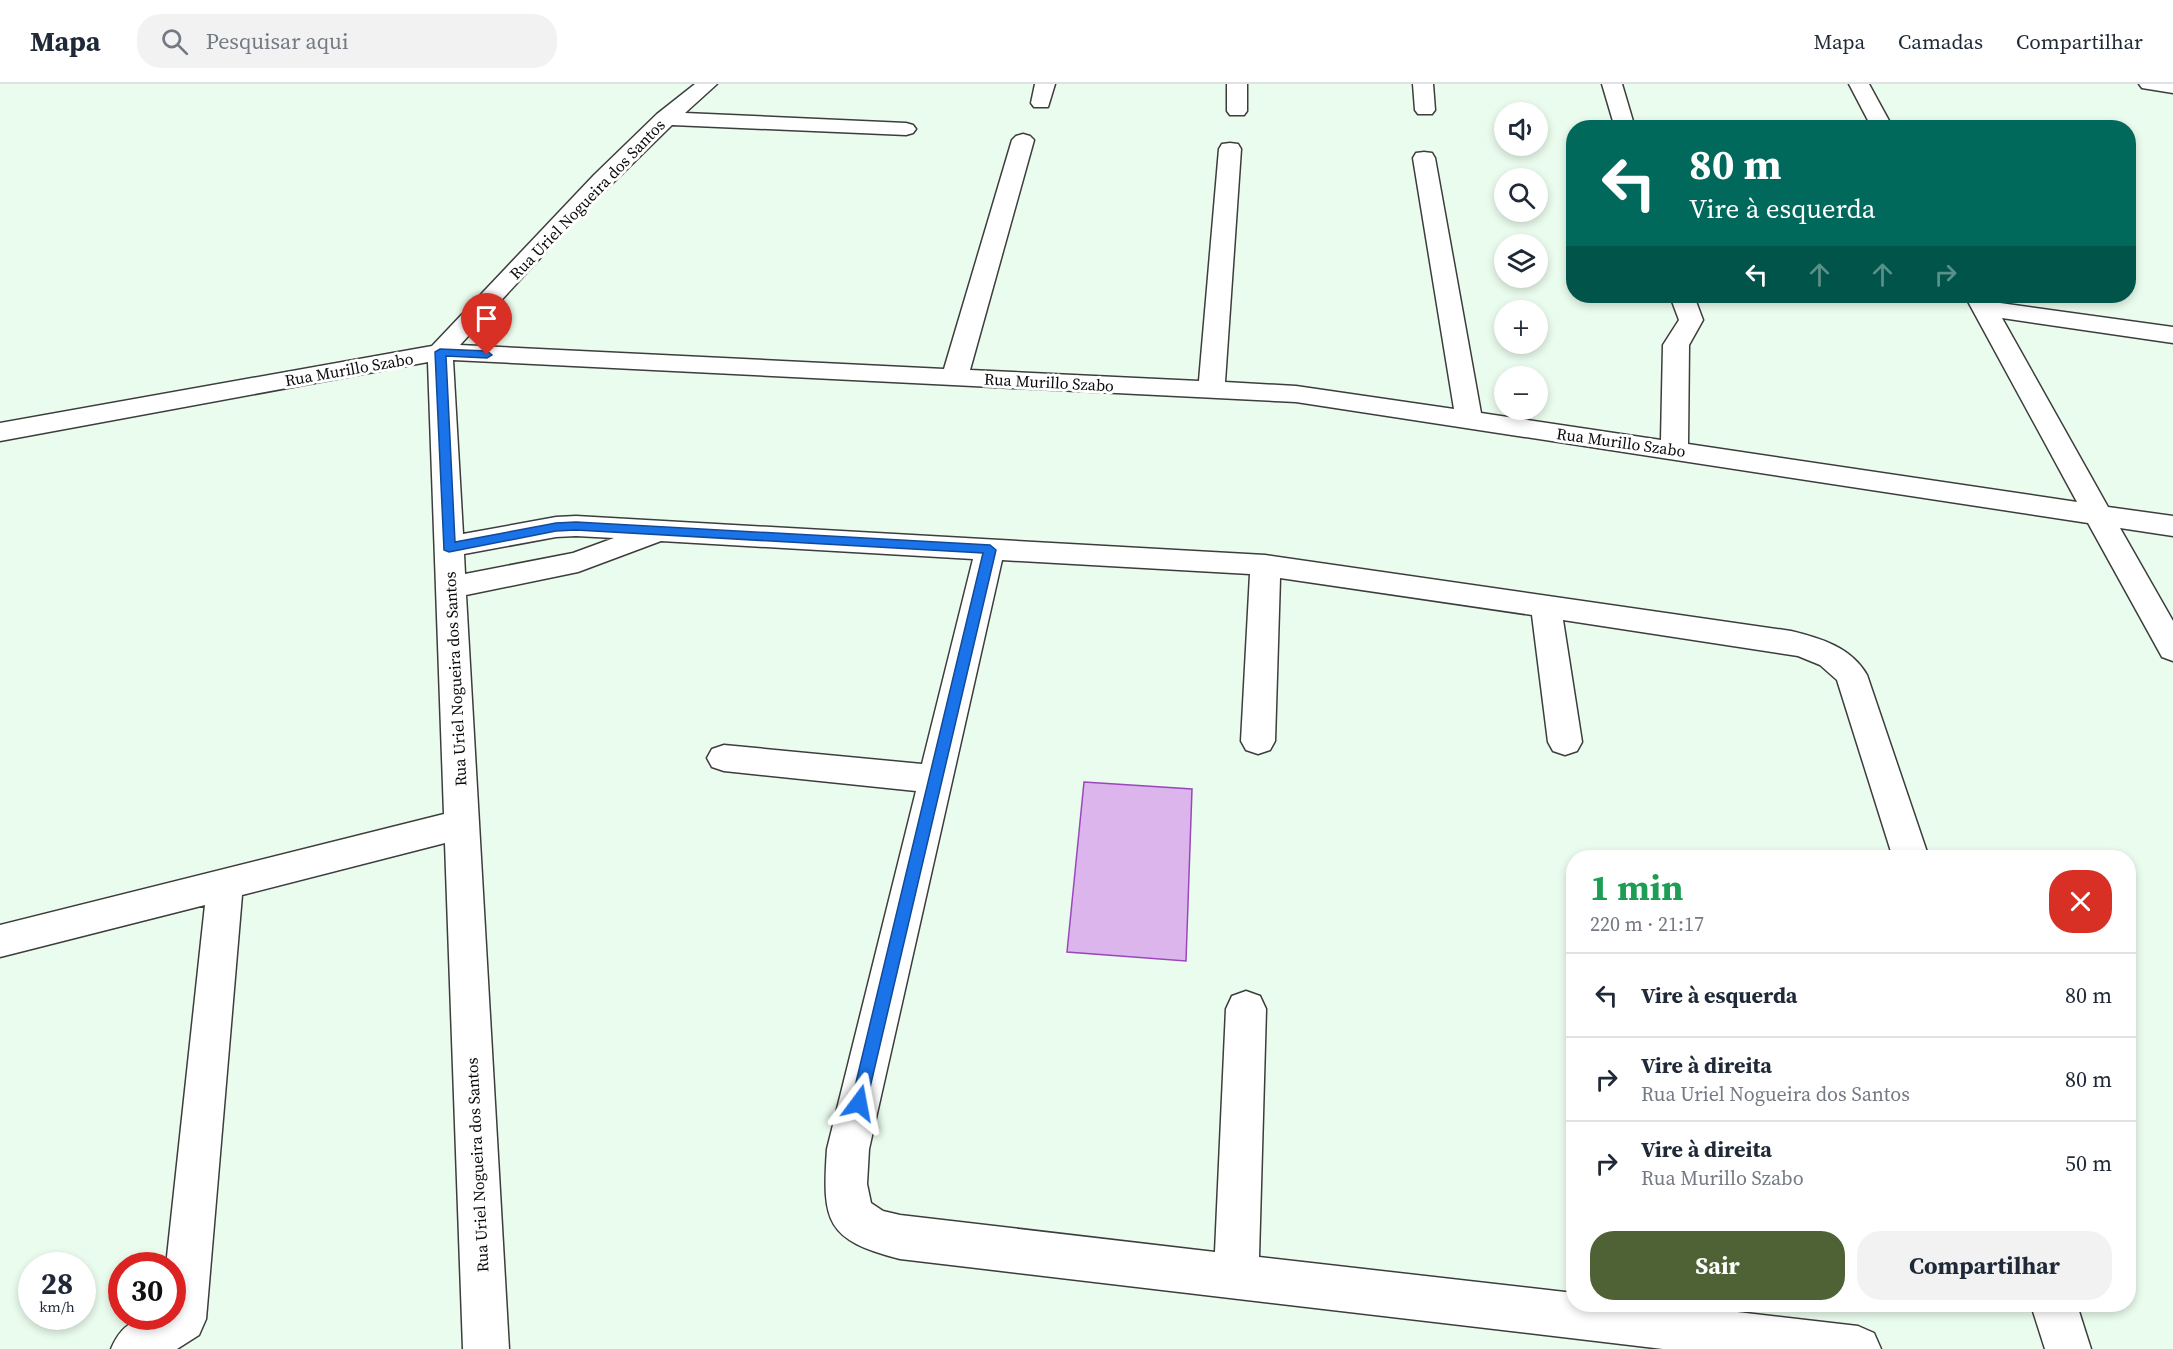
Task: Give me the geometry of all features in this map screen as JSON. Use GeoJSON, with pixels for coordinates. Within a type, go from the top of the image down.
{"type":"FeatureCollection","features":[{"type":"Feature","properties":{"kind":"street","name":"Rua Uriel Nogueira dos Santos"},"geometry":{"type":"LineString","coordinates":[[486,1349],[440,352],[622,158],[664,118],[707,84]]}},
{"type":"Feature","properties":{"kind":"street"},"geometry":{"type":"LineString","coordinates":[[1237,84],[1237,111]]}},
{"type":"Feature","properties":{"kind":"street"},"geometry":{"type":"LineString","coordinates":[[1423,84],[1425,110]]}},
{"type":"Feature","properties":{"kind":"street"},"geometry":{"type":"LineString","coordinates":[[1612,84],[1623,120]]}},
{"type":"Feature","properties":{"kind":"street"},"geometry":{"type":"LineString","coordinates":[[1859,84],[1879,120]]}},
{"type":"Feature","properties":{"kind":"street"},"geometry":{"type":"LineString","coordinates":[[2149,84],[2173,87]]}},
{"type":"Feature","properties":{"kind":"street"},"geometry":{"type":"LineString","coordinates":[[664,118],[906,129]]}},
{"type":"Feature","properties":{"kind":"street"},"geometry":{"type":"LineString","coordinates":[[955,377],[1023,140]]}},
{"type":"Feature","properties":{"kind":"street"},"geometry":{"type":"LineString","coordinates":[[1211,390],[1230,149]]}},
{"type":"Feature","properties":{"kind":"street"},"geometry":{"type":"LineString","coordinates":[[1424,158],[1469,420]]}},
{"type":"Feature","properties":{"kind":"street"},"geometry":{"type":"LineString","coordinates":[[1674,450],[1676,345],[1691,320],[1685,303]]}},
{"type":"Feature","properties":{"kind":"street"},"geometry":{"type":"LineString","coordinates":[[1981,303],[2173,650]]}},
{"type":"Feature","properties":{"kind":"street"},"geometry":{"type":"LineString","coordinates":[[1986,303],[2173,335]]}},
{"type":"Feature","properties":{"kind":"street","name":"Rua Murillo Szabo"},"geometry":{"type":"LineString","coordinates":[[0,432],[440,352],[1296,394],[2173,526]]}},
{"type":"Feature","properties":{"kind":"street"},"geometry":{"type":"LineString","coordinates":[[449,547],[556,527],[662,531],[1265,566],[1791,642],[1814,648],[1837,659],[1851,675],[1908,850]]}},
{"type":"Feature","properties":{"kind":"street"},"geometry":{"type":"LineString","coordinates":[[451,588],[578,562],[662,531]]}},
{"type":"Feature","properties":{"kind":"street"},"geometry":{"type":"LineString","coordinates":[[990,550],[848,1149],[846,1184],[851,1215],[873,1230],[900,1237],[1236,1276],[1566,1307]]}},
{"type":"Feature","properties":{"kind":"street"},"geometry":{"type":"LineString","coordinates":[[1258,741],[1265,566]]}},
{"type":"Feature","properties":{"kind":"street"},"geometry":{"type":"LineString","coordinates":[[1546,607],[1565,742]]}},
{"type":"Feature","properties":{"kind":"street"},"geometry":{"type":"LineString","coordinates":[[724,758],[936,779]]}},
{"type":"Feature","properties":{"kind":"street"},"geometry":{"type":"LineString","coordinates":[[0,940],[462,824]]}},
{"type":"Feature","properties":{"kind":"street"},"geometry":{"type":"LineString","coordinates":[[134,1349],[183,1319],[225,884]]}},
{"type":"Feature","properties":{"kind":"street"},"geometry":{"type":"LineString","coordinates":[[1236,1276],[1246,1009]]}},
{"type":"Feature","properties":{"kind":"street"},"geometry":{"type":"LineString","coordinates":[[1623,1312],[1858,1349]]}},
{"type":"Feature","properties":{"kind":"street"},"geometry":{"type":"LineString","coordinates":[[2056,1312],[2068,1349]]}},
{"type":"Feature","properties":{"kind":"shaded area"},"geometry":{"type":"Polygon","coordinates":[[[1084,782],[1192,789],[1186,961],[1067,952],[1084,782]]]}},
{"type":"Feature","properties":{"kind":"route"},"geometry":{"type":"LineString","coordinates":[[487,355],[440,352],[449,547],[556,527],[576,526],[990,550],[859,1103]]}}]}
